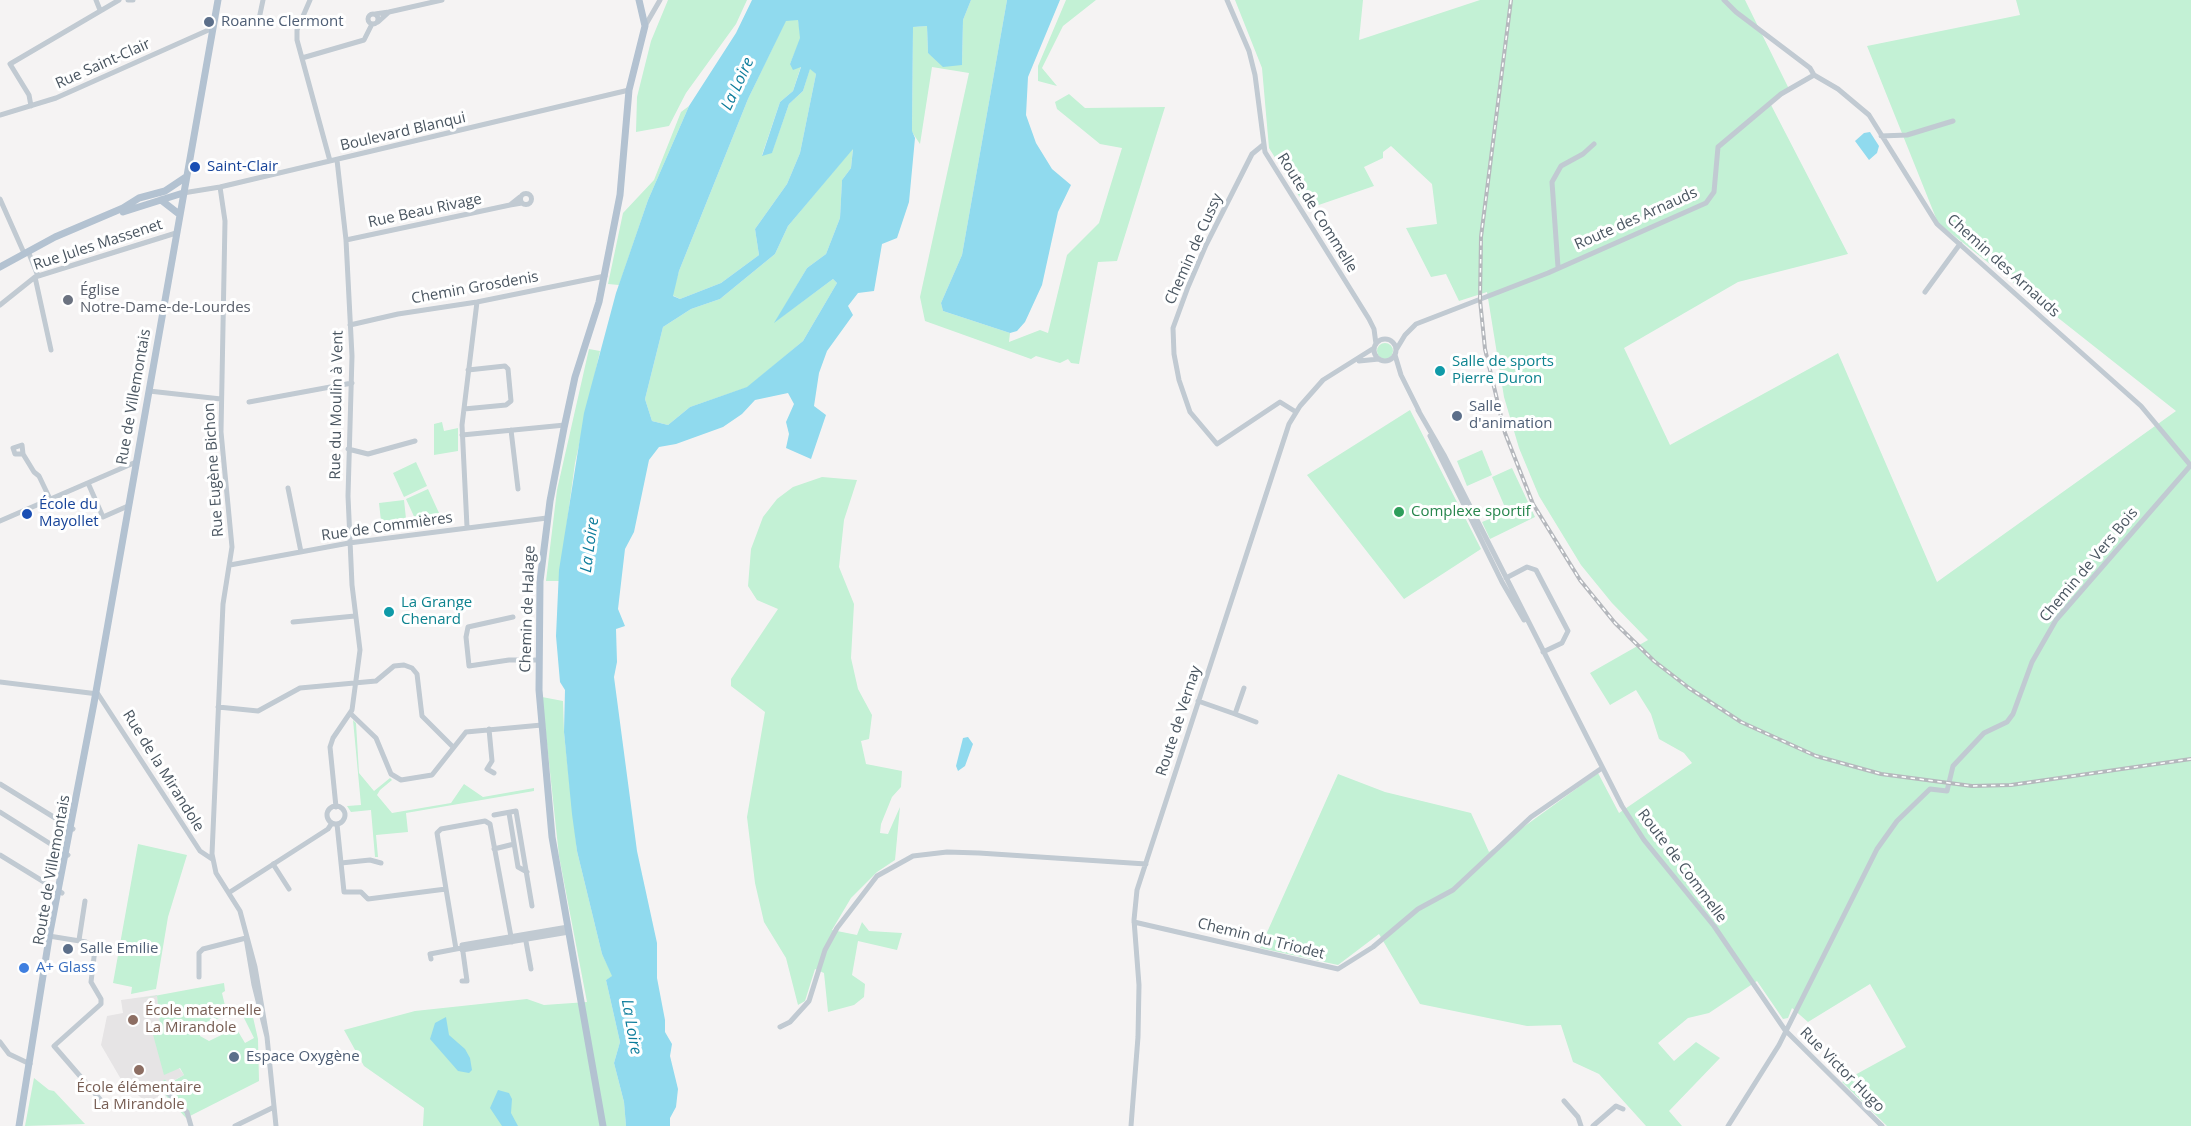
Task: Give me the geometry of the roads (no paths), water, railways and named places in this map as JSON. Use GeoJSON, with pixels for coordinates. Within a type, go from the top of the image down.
{"type":"FeatureCollection","features":[{"type":"Feature","properties":{"kind":"main road","name":"Rue de Villemontais"},"geometry":{"type":"LineString","coordinates":[[95,692],[218,0]]}},
{"type":"Feature","properties":{"kind":"main road"},"geometry":{"type":"LineString","coordinates":[[639,0],[645,27]]}},
{"type":"Feature","properties":{"kind":"main road","name":"Chemin de Halage"},"geometry":{"type":"LineString","coordinates":[[603,1126],[552,837],[539,660],[541,569],[547,518],[575,377],[605,276],[624,173],[629,90],[645,27]]}},
{"type":"Feature","properties":{"kind":"main road"},"geometry":{"type":"LineString","coordinates":[[0,267],[26,252],[109,215],[139,198],[165,191],[186,177]]}},
{"type":"Feature","properties":{"kind":"main road"},"geometry":{"type":"LineString","coordinates":[[165,191],[183,193]]}},
{"type":"Feature","properties":{"kind":"main road"},"geometry":{"type":"LineString","coordinates":[[109,215],[183,193]]}},
{"type":"Feature","properties":{"kind":"main road"},"geometry":{"type":"LineString","coordinates":[[161,200],[179,214]]}},
{"type":"Feature","properties":{"kind":"main road","name":"Route de Villemontais"},"geometry":{"type":"LineString","coordinates":[[19,1126],[95,692]]}},
{"type":"Feature","properties":{"kind":"street"},"geometry":{"type":"LineString","coordinates":[[96,0],[100,10]]}},
{"type":"Feature","properties":{"kind":"street"},"geometry":{"type":"LineString","coordinates":[[31,106],[28,95],[10,64],[119,0]]}},
{"type":"Feature","properties":{"kind":"street"},"geometry":{"type":"LineString","coordinates":[[128,0],[134,0]]}},
{"type":"Feature","properties":{"kind":"street"},"geometry":{"type":"LineString","coordinates":[[259,19],[263,0]]}},
{"type":"Feature","properties":{"kind":"street","name":"Rue du Moulin à Vent"},"geometry":{"type":"LineString","coordinates":[[310,0],[297,30],[297,40],[334,160],[346,240],[352,383],[348,449],[350,543],[359,644],[351,714]]}},
{"type":"Feature","properties":{"kind":"street"},"geometry":{"type":"LineString","coordinates":[[302,58],[364,40],[378,17],[375,14],[442,0]]}},
{"type":"Feature","properties":{"kind":"street"},"geometry":{"type":"LineString","coordinates":[[645,27],[660,0]]}},
{"type":"Feature","properties":{"kind":"street","name":"Route de Commelle"},"geometry":{"type":"LineString","coordinates":[[1227,0],[1249,51],[1256,75],[1263,145],[1276,173],[1335,262],[1374,329],[1389,340],[1396,352],[1401,375],[1502,582],[1543,652],[1602,768],[1644,840],[1714,926],[1785,1030]]}},
{"type":"Feature","properties":{"kind":"street"},"geometry":{"type":"LineString","coordinates":[[1724,0],[1736,12],[1810,68],[1814,75]]}},
{"type":"Feature","properties":{"kind":"street"},"geometry":{"type":"LineString","coordinates":[[374,23],[389,12]]}},
{"type":"Feature","properties":{"kind":"street","name":"Rue Saint-Clair"},"geometry":{"type":"LineString","coordinates":[[0,115],[31,106],[105,77],[213,28]]}},
{"type":"Feature","properties":{"kind":"street","name":"Chemin des Arnauds"},"geometry":{"type":"LineString","coordinates":[[1814,75],[1855,101],[1869,115],[1930,216],[2141,406],[2191,465]]}},
{"type":"Feature","properties":{"kind":"street","name":"Route des Arnauds"},"geometry":{"type":"LineString","coordinates":[[1396,352],[1405,335],[1416,324],[1558,267],[1706,202],[1714,192],[1718,147],[1780,94],[1814,75]]}},
{"type":"Feature","properties":{"kind":"street","name":"Boulevard Blanqui"},"geometry":{"type":"LineString","coordinates":[[183,193],[220,187],[629,90]]}},
{"type":"Feature","properties":{"kind":"street"},"geometry":{"type":"LineString","coordinates":[[1881,136],[1907,135],[1953,122]]}},
{"type":"Feature","properties":{"kind":"street"},"geometry":{"type":"LineString","coordinates":[[1558,267],[1552,182],[1562,165],[1583,154],[1594,144]]}},
{"type":"Feature","properties":{"kind":"street","name":"Chemin de Cussy"},"geometry":{"type":"LineString","coordinates":[[1263,145],[1252,154],[1206,244],[1173,328],[1174,354],[1179,380],[1190,412],[1217,444],[1280,402],[1296,412]]}},
{"type":"Feature","properties":{"kind":"street","name":"Rue Eugène Bichon"},"geometry":{"type":"LineString","coordinates":[[212,859],[212,802],[223,604],[230,564],[232,526],[221,432],[225,221],[220,187]]}},
{"type":"Feature","properties":{"kind":"street"},"geometry":{"type":"LineString","coordinates":[[0,199],[36,276],[51,350]]}},
{"type":"Feature","properties":{"kind":"street","name":"Rue Beau Rivage"},"geometry":{"type":"LineString","coordinates":[[346,240],[510,205],[521,200]]}},
{"type":"Feature","properties":{"kind":"street","name":"Rue Jules Massenet"},"geometry":{"type":"LineString","coordinates":[[0,305],[36,276],[176,233]]}},
{"type":"Feature","properties":{"kind":"street"},"geometry":{"type":"LineString","coordinates":[[1924,292],[1960,244]]}},
{"type":"Feature","properties":{"kind":"street","name":"Chemin Grosdenis"},"geometry":{"type":"LineString","coordinates":[[350,325],[605,276]]}},
{"type":"Feature","properties":{"kind":"street"},"geometry":{"type":"LineString","coordinates":[[467,527],[462,435],[477,302]]}},
{"type":"Feature","properties":{"kind":"street","name":"Route de Commelle"},"geometry":{"type":"LineString","coordinates":[[1374,329],[1375,346],[1379,359]]}},
{"type":"Feature","properties":{"kind":"street","name":"Route des Arnauds"},"geometry":{"type":"LineString","coordinates":[[1375,346],[1405,335]]}},
{"type":"Feature","properties":{"kind":"street","name":"Route de Vernay"},"geometry":{"type":"LineString","coordinates":[[1131,1126],[1139,985],[1134,922],[1137,890],[1283,441],[1296,412],[1323,380],[1357,361],[1375,346]]}},
{"type":"Feature","properties":{"kind":"street"},"geometry":{"type":"LineString","coordinates":[[1379,359],[1386,361],[1396,352]]}},
{"type":"Feature","properties":{"kind":"street","name":"Route de Vernay"},"geometry":{"type":"LineString","coordinates":[[1357,361],[1379,359]]}},
{"type":"Feature","properties":{"kind":"street","name":"Route de Commelle"},"geometry":{"type":"LineString","coordinates":[[1386,361],[1401,375]]}},
{"type":"Feature","properties":{"kind":"street"},"geometry":{"type":"LineString","coordinates":[[464,409],[506,405],[511,401],[508,369],[505,366],[468,370]]}},
{"type":"Feature","properties":{"kind":"street"},"geometry":{"type":"LineString","coordinates":[[249,402],[352,383]]}},
{"type":"Feature","properties":{"kind":"street"},"geometry":{"type":"LineString","coordinates":[[149,391],[221,399]]}},
{"type":"Feature","properties":{"kind":"street","name":"Route de Commelle"},"geometry":{"type":"LineString","coordinates":[[1418,410],[1539,645]]}},
{"type":"Feature","properties":{"kind":"street"},"geometry":{"type":"LineString","coordinates":[[462,435],[565,424]]}},
{"type":"Feature","properties":{"kind":"street"},"geometry":{"type":"LineString","coordinates":[[511,430],[518,489]]}},
{"type":"Feature","properties":{"kind":"street"},"geometry":{"type":"LineString","coordinates":[[348,449],[369,453],[415,441]]}},
{"type":"Feature","properties":{"kind":"street"},"geometry":{"type":"LineString","coordinates":[[23,454],[33,472],[39,476],[50,499]]}},
{"type":"Feature","properties":{"kind":"street"},"geometry":{"type":"LineString","coordinates":[[0,521],[136,462]]}},
{"type":"Feature","properties":{"kind":"street","name":"Chemin de Vers Bois"},"geometry":{"type":"LineString","coordinates":[[1785,1030],[1876,849],[1898,821],[1930,789],[1947,790],[1953,766],[1984,733],[2007,722],[2013,714],[2032,662],[2056,620],[2191,465]]}},
{"type":"Feature","properties":{"kind":"street"},"geometry":{"type":"LineString","coordinates":[[88,483],[103,517],[128,506]]}},
{"type":"Feature","properties":{"kind":"street"},"geometry":{"type":"LineString","coordinates":[[288,488],[301,552]]}},
{"type":"Feature","properties":{"kind":"street","name":"Rue de Commières"},"geometry":{"type":"LineString","coordinates":[[230,564],[350,543],[547,518]]}},
{"type":"Feature","properties":{"kind":"street"},"geometry":{"type":"LineString","coordinates":[[1506,578],[1527,567],[1536,570],[1568,631],[1562,643],[1543,652]]}},
{"type":"Feature","properties":{"kind":"street"},"geometry":{"type":"LineString","coordinates":[[293,622],[356,616]]}},
{"type":"Feature","properties":{"kind":"street"},"geometry":{"type":"LineString","coordinates":[[513,617],[468,627],[469,666],[509,660],[539,660]]}},
{"type":"Feature","properties":{"kind":"street"},"geometry":{"type":"LineString","coordinates":[[218,707],[258,711],[300,688],[382,679],[394,666],[412,668],[417,677],[422,716],[453,747]]}},
{"type":"Feature","properties":{"kind":"street"},"geometry":{"type":"LineString","coordinates":[[0,682],[95,692]]}},
{"type":"Feature","properties":{"kind":"street"},"geometry":{"type":"LineString","coordinates":[[1234,714],[1244,688]]}},
{"type":"Feature","properties":{"kind":"street","name":"Rue de la Mirandole"},"geometry":{"type":"LineString","coordinates":[[95,692],[106,704],[200,851],[212,859]]}},
{"type":"Feature","properties":{"kind":"street"},"geometry":{"type":"LineString","coordinates":[[1198,701],[1256,722]]}},
{"type":"Feature","properties":{"kind":"street"},"geometry":{"type":"LineString","coordinates":[[336,807],[330,747],[333,738],[351,714],[376,738],[389,770],[398,780],[432,776],[466,732],[542,725]]}},
{"type":"Feature","properties":{"kind":"street"},"geometry":{"type":"LineString","coordinates":[[489,729],[492,761],[487,769],[494,773]]}},
{"type":"Feature","properties":{"kind":"street","name":"Chemin du Triodet"},"geometry":{"type":"LineString","coordinates":[[1134,922],[1338,969],[1373,947],[1418,909],[1453,891],[1531,817],[1602,768]]}},
{"type":"Feature","properties":{"kind":"street"},"geometry":{"type":"LineString","coordinates":[[0,793],[2,785],[71,828]]}},
{"type":"Feature","properties":{"kind":"street"},"geometry":{"type":"LineString","coordinates":[[230,892],[345,817],[342,809],[336,807]]}},
{"type":"Feature","properties":{"kind":"street"},"geometry":{"type":"LineString","coordinates":[[336,807],[328,813],[334,824],[344,892],[361,892],[369,899],[446,889]]}},
{"type":"Feature","properties":{"kind":"street"},"geometry":{"type":"LineString","coordinates":[[494,815],[516,811],[532,906]]}},
{"type":"Feature","properties":{"kind":"street"},"geometry":{"type":"LineString","coordinates":[[0,812],[66,854]]}},
{"type":"Feature","properties":{"kind":"street"},"geometry":{"type":"LineString","coordinates":[[509,813],[518,867],[527,872]]}},
{"type":"Feature","properties":{"kind":"street"},"geometry":{"type":"LineString","coordinates":[[462,981],[467,981],[446,889],[437,833],[441,829],[485,821],[490,825],[511,939]]}},
{"type":"Feature","properties":{"kind":"street"},"geometry":{"type":"LineString","coordinates":[[494,849],[514,844]]}},
{"type":"Feature","properties":{"kind":"street"},"geometry":{"type":"LineString","coordinates":[[780,1027],[790,1022],[809,1001],[825,950],[837,928],[877,876],[913,856],[958,852],[1146,864]]}},
{"type":"Feature","properties":{"kind":"street"},"geometry":{"type":"LineString","coordinates":[[0,855],[59,892]]}},
{"type":"Feature","properties":{"kind":"street"},"geometry":{"type":"LineString","coordinates":[[212,859],[216,873],[240,910],[267,1037],[276,1126]]}},
{"type":"Feature","properties":{"kind":"street"},"geometry":{"type":"LineString","coordinates":[[341,863],[370,860],[381,863]]}},
{"type":"Feature","properties":{"kind":"street"},"geometry":{"type":"LineString","coordinates":[[273,864],[290,889]]}},
{"type":"Feature","properties":{"kind":"street"},"geometry":{"type":"LineString","coordinates":[[79,940],[85,901]]}},
{"type":"Feature","properties":{"kind":"street"},"geometry":{"type":"LineString","coordinates":[[431,959],[430,954],[569,929]]}},
{"type":"Feature","properties":{"kind":"street"},"geometry":{"type":"LineString","coordinates":[[51,936],[79,940],[90,944],[95,950],[91,982],[102,1002],[54,1046],[105,1105]]}},
{"type":"Feature","properties":{"kind":"street"},"geometry":{"type":"LineString","coordinates":[[525,937],[531,969]]}},
{"type":"Feature","properties":{"kind":"street"},"geometry":{"type":"LineString","coordinates":[[198,977],[199,953],[203,949],[246,938]]}},
{"type":"Feature","properties":{"kind":"street"},"geometry":{"type":"LineString","coordinates":[[1728,1126],[1785,1030]]}},
{"type":"Feature","properties":{"kind":"street","name":"Rue Victor Hugo"},"geometry":{"type":"LineString","coordinates":[[1785,1030],[1882,1126]]}},
{"type":"Feature","properties":{"kind":"street"},"geometry":{"type":"LineString","coordinates":[[0,1042],[2,1050],[30,1064]]}},
{"type":"Feature","properties":{"kind":"street"},"geometry":{"type":"LineString","coordinates":[[163,1088],[187,1113],[191,1126]]}},
{"type":"Feature","properties":{"kind":"street"},"geometry":{"type":"LineString","coordinates":[[1564,1101],[1578,1117],[1581,1126]]}},
{"type":"Feature","properties":{"kind":"street"},"geometry":{"type":"LineString","coordinates":[[1593,1126],[1616,1106],[1623,1109]]}},
{"type":"Feature","properties":{"kind":"street"},"geometry":{"type":"LineString","coordinates":[[234,1126],[259,1112],[274,1107]]}},
{"type":"Feature","properties":{"kind":"water","name":"La Loire"},"geometry":{"type":"Polygon","coordinates":[[[752,0],[971,0],[963,20],[962,65],[943,67],[928,53],[927,26],[913,27],[912,131],[915,138],[909,202],[897,238],[882,244],[874,291],[858,293],[848,306],[853,315],[827,351],[819,373],[814,406],[826,415],[811,459],[786,448],[789,434],[786,422],[794,404],[788,393],[755,400],[742,414],[723,427],[676,444],[659,447],[649,460],[634,532],[625,549],[618,609],[625,626],[616,629],[617,662],[614,677],[637,851],[657,943],[657,978],[665,1032],[672,1044],[670,1056],[678,1089],[676,1107],[670,1118],[670,1126],[626,1126],[624,1102],[614,1063],[620,1042],[606,980],[612,976],[602,954],[577,851],[572,814],[564,732],[565,690],[560,682],[556,636],[559,570],[584,413],[616,293],[648,200],[689,106],[736,33],[752,0]],[[798,20],[786,21],[748,99],[679,271],[673,296],[680,299],[721,283],[759,255],[755,229],[787,184],[800,153],[816,74],[810,69],[803,91],[789,104],[772,153],[762,156],[780,102],[793,91],[801,67],[793,70],[790,64],[800,38],[798,20]],[[853,149],[788,226],[775,254],[720,299],[691,309],[663,327],[645,399],[652,421],[668,425],[690,407],[747,387],[803,341],[837,283],[833,279],[774,323],[807,268],[826,254],[840,218],[842,180],[851,168],[853,149]]]}},
{"type":"Feature","properties":{"kind":"water"},"geometry":{"type":"Polygon","coordinates":[[[1007,0],[1060,0],[1028,77],[1026,115],[1036,143],[1052,169],[1071,185],[1058,212],[1042,285],[1025,322],[1017,331],[1010,333],[943,311],[941,303],[962,255],[1007,0]]]}},
{"type":"Feature","properties":{"kind":"water"},"geometry":{"type":"Polygon","coordinates":[[[1870,132],[1879,146],[1877,153],[1869,160],[1855,141],[1864,133],[1870,132]]]}},
{"type":"Feature","properties":{"kind":"water"},"geometry":{"type":"Polygon","coordinates":[[[968,737],[973,744],[965,766],[958,771],[956,766],[963,738],[968,737]]]}},
{"type":"Feature","properties":{"kind":"water"},"geometry":{"type":"Polygon","coordinates":[[[446,1017],[449,1035],[465,1049],[470,1058],[472,1070],[469,1073],[458,1071],[430,1039],[435,1023],[446,1017]]]}},
{"type":"Feature","properties":{"kind":"water"},"geometry":{"type":"Polygon","coordinates":[[[498,1090],[509,1093],[512,1099],[511,1113],[518,1126],[502,1126],[490,1108],[498,1090]]]}},
{"type":"Feature","properties":{"kind":"railway"},"geometry":{"type":"LineString","coordinates":[[1511,0],[1481,237],[1480,300],[1485,349],[1505,433],[1533,504],[1580,580],[1615,623],[1654,661],[1689,688],[1741,722],[1816,756],[1881,774],[1972,786],[2011,785],[2191,759]]}},
{"type":"Feature","properties":{"kind":"place","name":"Roanne Clermont"},"geometry":{"type":"Point","coordinates":[209,22]}},
{"type":"Feature","properties":{"kind":"place","name":"Saint-Clair"},"geometry":{"type":"Point","coordinates":[195,167]}},
{"type":"Feature","properties":{"kind":"place","name":"Église Notre-Dame-de-Lourdes"},"geometry":{"type":"Point","coordinates":[68,300]}},
{"type":"Feature","properties":{"kind":"place","name":"Salle de sports Pierre Duron"},"geometry":{"type":"Point","coordinates":[1440,371]}},
{"type":"Feature","properties":{"kind":"place","name":"Salle d'animation"},"geometry":{"type":"Point","coordinates":[1457,416]}},
{"type":"Feature","properties":{"kind":"place","name":"Complexe sportif"},"geometry":{"type":"Point","coordinates":[1399,512]}},
{"type":"Feature","properties":{"kind":"place","name":"École du Mayollet"},"geometry":{"type":"Point","coordinates":[27,514]}},
{"type":"Feature","properties":{"kind":"place","name":"La Grange Chenard"},"geometry":{"type":"Point","coordinates":[389,612]}},
{"type":"Feature","properties":{"kind":"place","name":"Salle Emilie"},"geometry":{"type":"Point","coordinates":[68,949]}},
{"type":"Feature","properties":{"kind":"place","name":"A+ Glass"},"geometry":{"type":"Point","coordinates":[24,968]}},
{"type":"Feature","properties":{"kind":"place","name":"École maternelle La Mirandole"},"geometry":{"type":"Point","coordinates":[133,1020]}},
{"type":"Feature","properties":{"kind":"place","name":"Espace Oxygène"},"geometry":{"type":"Point","coordinates":[234,1057]}},
{"type":"Feature","properties":{"kind":"place","name":"École élémentaire La Mirandole"},"geometry":{"type":"Point","coordinates":[139,1070]}}]}
